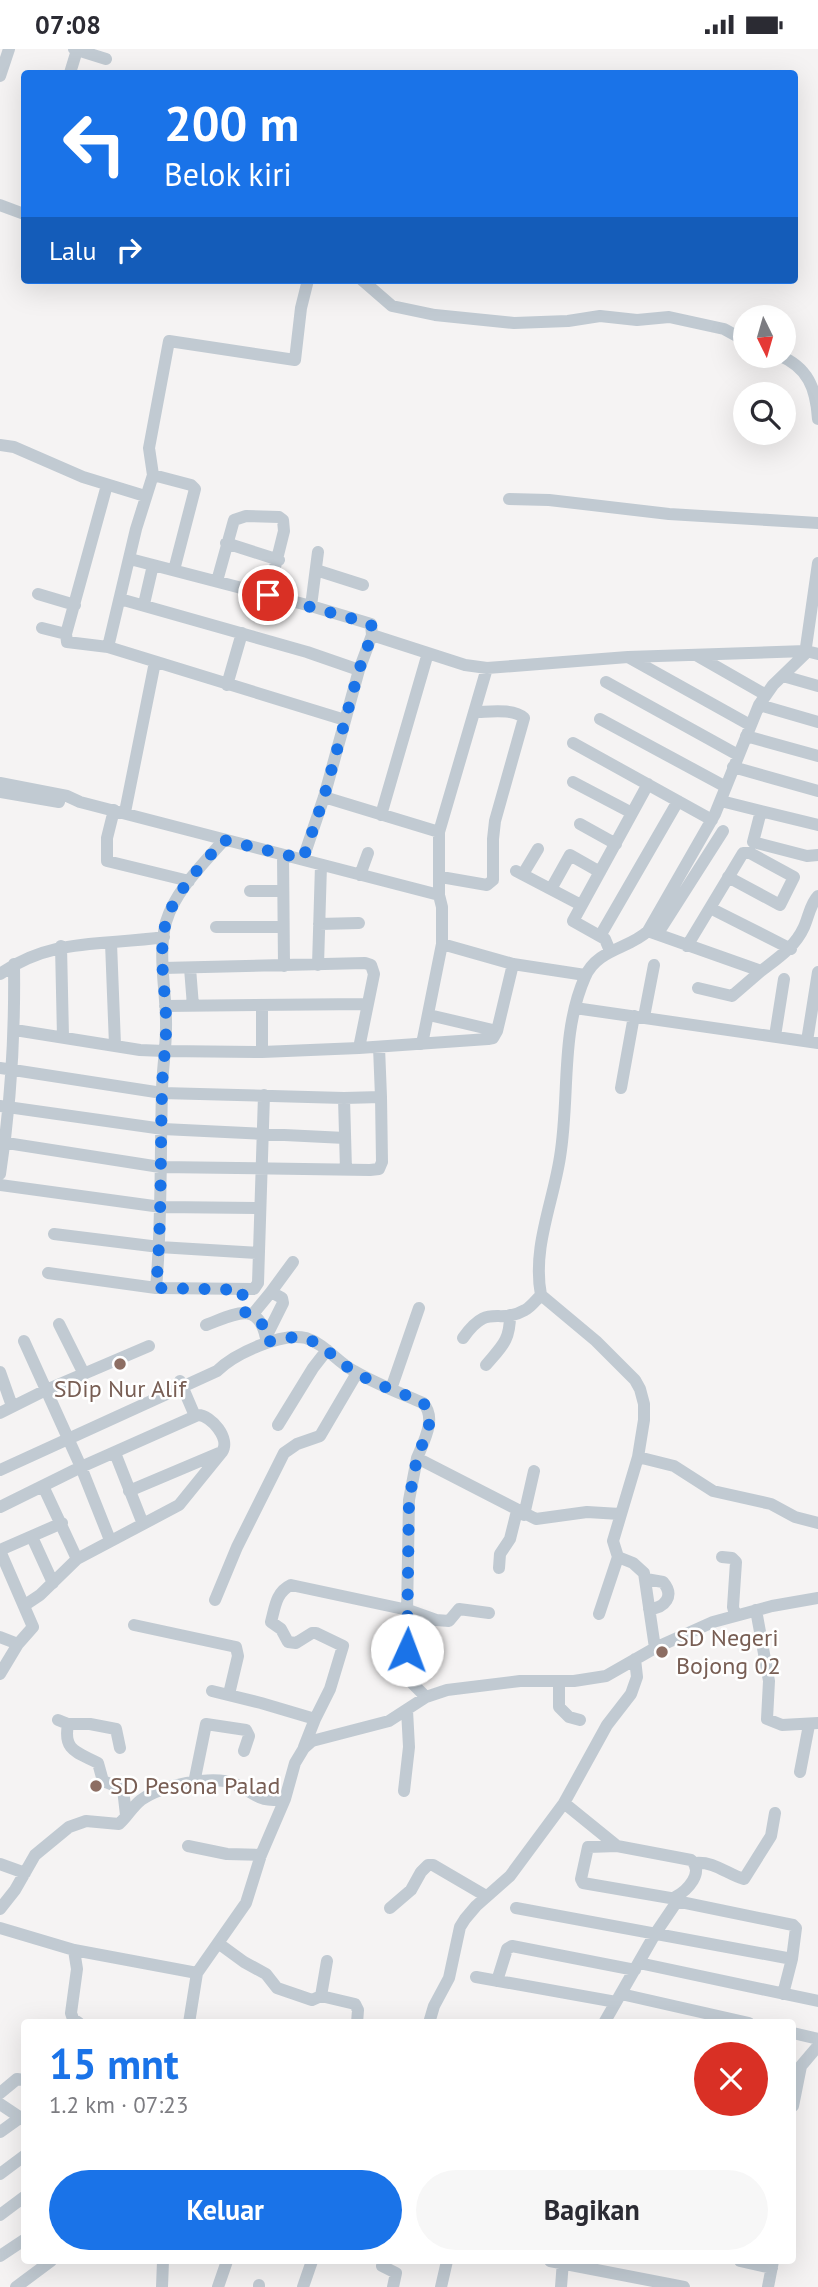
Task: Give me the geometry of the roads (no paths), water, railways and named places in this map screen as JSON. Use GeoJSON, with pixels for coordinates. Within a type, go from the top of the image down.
{"type":"FeatureCollection","features":[{"type":"Feature","properties":{"kind":"street"},"geometry":{"type":"LineString","coordinates":[[0,76],[9,49]]}},
{"type":"Feature","properties":{"kind":"street"},"geometry":{"type":"LineString","coordinates":[[72,70],[82,50],[106,59]]}},
{"type":"Feature","properties":{"kind":"street"},"geometry":{"type":"LineString","coordinates":[[0,205],[21,213]]}},
{"type":"Feature","properties":{"kind":"street"},"geometry":{"type":"LineString","coordinates":[[108,647],[145,496],[153,475],[149,448],[169,341],[295,360],[301,308],[307,284]]}},
{"type":"Feature","properties":{"kind":"street"},"geometry":{"type":"LineString","coordinates":[[367,284],[392,306],[435,315],[514,323],[568,321],[600,316],[636,320],[669,317],[724,329],[733,334]]}},
{"type":"Feature","properties":{"kind":"street"},"geometry":{"type":"LineString","coordinates":[[796,366],[812,383],[817,400],[818,419]]}},
{"type":"Feature","properties":{"kind":"street"},"geometry":{"type":"LineString","coordinates":[[0,445],[14,447],[83,477],[145,496]]}},
{"type":"Feature","properties":{"kind":"street"},"geometry":{"type":"LineString","coordinates":[[153,475],[191,485],[195,489],[174,570]]}},
{"type":"Feature","properties":{"kind":"street"},"geometry":{"type":"LineString","coordinates":[[107,485],[66,642],[108,647],[345,720]]}},
{"type":"Feature","properties":{"kind":"street"},"geometry":{"type":"LineString","coordinates":[[509,499],[549,500],[669,513],[818,523]]}},
{"type":"Feature","properties":{"kind":"street"},"geometry":{"type":"LineString","coordinates":[[217,581],[231,525],[237,518],[256,515],[279,517],[283,520],[285,531],[268,595]]}},
{"type":"Feature","properties":{"kind":"street"},"geometry":{"type":"LineString","coordinates":[[226,543],[279,560]]}},
{"type":"Feature","properties":{"kind":"street"},"geometry":{"type":"LineString","coordinates":[[311,606],[318,552]]}},
{"type":"Feature","properties":{"kind":"street"},"geometry":{"type":"LineString","coordinates":[[130,559],[311,606],[368,623],[373,628],[324,797],[303,859]]}},
{"type":"Feature","properties":{"kind":"street"},"geometry":{"type":"LineString","coordinates":[[653,932],[712,820],[762,700],[783,676],[812,652],[818,563]]}},
{"type":"Feature","properties":{"kind":"street"},"geometry":{"type":"LineString","coordinates":[[144,604],[153,565]]}},
{"type":"Feature","properties":{"kind":"street"},"geometry":{"type":"LineString","coordinates":[[316,570],[363,585]]}},
{"type":"Feature","properties":{"kind":"street"},"geometry":{"type":"LineString","coordinates":[[38,594],[75,605]]}},
{"type":"Feature","properties":{"kind":"street"},"geometry":{"type":"LineString","coordinates":[[120,599],[307,652],[359,670]]}},
{"type":"Feature","properties":{"kind":"street"},"geometry":{"type":"LineString","coordinates":[[42,628],[66,634]]}},
{"type":"Feature","properties":{"kind":"street"},"geometry":{"type":"LineString","coordinates":[[227,685],[242,633]]}},
{"type":"Feature","properties":{"kind":"street"},"geometry":{"type":"LineString","coordinates":[[372,635],[465,665],[487,668],[628,657],[812,652]]}},
{"type":"Feature","properties":{"kind":"street"},"geometry":{"type":"LineString","coordinates":[[381,815],[428,653]]}},
{"type":"Feature","properties":{"kind":"street"},"geometry":{"type":"LineString","coordinates":[[695,655],[762,700],[818,722]]}},
{"type":"Feature","properties":{"kind":"street"},"geometry":{"type":"LineString","coordinates":[[628,657],[748,731],[818,756]]}},
{"type":"Feature","properties":{"kind":"street"},"geometry":{"type":"LineString","coordinates":[[155,662],[120,811],[107,838],[107,861],[189,881]]}},
{"type":"Feature","properties":{"kind":"street"},"geometry":{"type":"LineString","coordinates":[[422,1045],[442,944],[439,832],[487,668]]}},
{"type":"Feature","properties":{"kind":"street"},"geometry":{"type":"LineString","coordinates":[[783,676],[818,686]]}},
{"type":"Feature","properties":{"kind":"street"},"geometry":{"type":"LineString","coordinates":[[606,682],[738,755]]}},
{"type":"Feature","properties":{"kind":"street"},"geometry":{"type":"LineString","coordinates":[[441,877],[487,885],[493,880],[492,839],[495,821],[524,718],[512,713],[474,712]]}},
{"type":"Feature","properties":{"kind":"street"},"geometry":{"type":"LineString","coordinates":[[600,719],[726,787]]}},
{"type":"Feature","properties":{"kind":"street"},"geometry":{"type":"LineString","coordinates":[[573,743],[712,820]]}},
{"type":"Feature","properties":{"kind":"street"},"geometry":{"type":"LineString","coordinates":[[733,767],[818,791]]}},
{"type":"Feature","properties":{"kind":"street"},"geometry":{"type":"LineString","coordinates":[[573,782],[632,813]]}},
{"type":"Feature","properties":{"kind":"street"},"geometry":{"type":"LineString","coordinates":[[610,951],[605,939],[573,921],[648,784]]}},
{"type":"Feature","properties":{"kind":"street"},"geometry":{"type":"LineString","coordinates":[[0,792],[67,796],[80,802],[439,895]]}},
{"type":"Feature","properties":{"kind":"street"},"geometry":{"type":"LineString","coordinates":[[324,797],[439,832]]}},
{"type":"Feature","properties":{"kind":"street"},"geometry":{"type":"LineString","coordinates":[[721,800],[818,825]]}},
{"type":"Feature","properties":{"kind":"street"},"geometry":{"type":"LineString","coordinates":[[600,936],[678,801]]}},
{"type":"Feature","properties":{"kind":"street"},"geometry":{"type":"LineString","coordinates":[[761,811],[753,842],[807,856],[818,855]]}},
{"type":"Feature","properties":{"kind":"street"},"geometry":{"type":"LineString","coordinates":[[580,824],[617,843]]}},
{"type":"Feature","properties":{"kind":"street"},"geometry":{"type":"LineString","coordinates":[[599,1614],[618,1557],[613,1541],[638,1457],[644,1420],[643,1404],[635,1380],[596,1341],[541,1295],[539,1265],[560,1158],[566,1097],[567,1043],[585,975],[597,960],[610,951],[653,932],[723,831]]}},
{"type":"Feature","properties":{"kind":"street"},"geometry":{"type":"LineString","coordinates":[[156,1288],[163,1129],[164,937],[172,908],[189,881],[224,840]]}},
{"type":"Feature","properties":{"kind":"street"},"geometry":{"type":"LineString","coordinates":[[538,849],[519,872],[581,905]]}},
{"type":"Feature","properties":{"kind":"street"},"geometry":{"type":"LineString","coordinates":[[687,946],[728,877],[745,852],[794,877],[780,905],[728,877]]}},
{"type":"Feature","properties":{"kind":"street"},"geometry":{"type":"LineString","coordinates":[[360,875],[368,853]]}},
{"type":"Feature","properties":{"kind":"street"},"geometry":{"type":"LineString","coordinates":[[283,855],[284,966]]}},
{"type":"Feature","properties":{"kind":"street"},"geometry":{"type":"LineString","coordinates":[[551,889],[570,855],[600,872]]}},
{"type":"Feature","properties":{"kind":"street"},"geometry":{"type":"LineString","coordinates":[[318,965],[321,865]]}},
{"type":"Feature","properties":{"kind":"street"},"geometry":{"type":"LineString","coordinates":[[250,891],[282,891]]}},
{"type":"Feature","properties":{"kind":"street"},"geometry":{"type":"LineString","coordinates":[[698,988],[732,996],[791,949],[818,896]]}},
{"type":"Feature","properties":{"kind":"street"},"geometry":{"type":"LineString","coordinates":[[710,908],[791,949]]}},
{"type":"Feature","properties":{"kind":"street"},"geometry":{"type":"LineString","coordinates":[[319,924],[359,923]]}},
{"type":"Feature","properties":{"kind":"street"},"geometry":{"type":"LineString","coordinates":[[216,927],[282,927]]}},
{"type":"Feature","properties":{"kind":"street"},"geometry":{"type":"LineString","coordinates":[[653,932],[761,971]]}},
{"type":"Feature","properties":{"kind":"street"},"geometry":{"type":"LineString","coordinates":[[0,974],[26,958],[61,946],[164,937]]}},
{"type":"Feature","properties":{"kind":"street"},"geometry":{"type":"LineString","coordinates":[[111,943],[115,1045]]}},
{"type":"Feature","properties":{"kind":"street"},"geometry":{"type":"LineString","coordinates":[[442,944],[513,964],[585,975]]}},
{"type":"Feature","properties":{"kind":"street"},"geometry":{"type":"LineString","coordinates":[[61,946],[63,1037]]}},
{"type":"Feature","properties":{"kind":"street"},"geometry":{"type":"LineString","coordinates":[[0,1174],[6,1068],[15,1030],[14,964]]}},
{"type":"Feature","properties":{"kind":"street"},"geometry":{"type":"LineString","coordinates":[[15,1030],[164,1051],[262,1052],[422,1045],[488,1039],[493,1038],[497,1031],[513,964]]}},
{"type":"Feature","properties":{"kind":"street"},"geometry":{"type":"LineString","coordinates":[[163,968],[371,965],[374,974],[359,1048]]}},
{"type":"Feature","properties":{"kind":"street"},"geometry":{"type":"LineString","coordinates":[[621,1088],[654,965]]}},
{"type":"Feature","properties":{"kind":"street"},"geometry":{"type":"LineString","coordinates":[[190,968],[193,1006]]}},
{"type":"Feature","properties":{"kind":"street"},"geometry":{"type":"LineString","coordinates":[[575,1008],[813,1042],[818,972]]}},
{"type":"Feature","properties":{"kind":"street"},"geometry":{"type":"LineString","coordinates":[[775,1036],[784,979]]}},
{"type":"Feature","properties":{"kind":"street"},"geometry":{"type":"LineString","coordinates":[[165,1006],[367,1004]]}},
{"type":"Feature","properties":{"kind":"street"},"geometry":{"type":"LineString","coordinates":[[261,1005],[262,1052]]}},
{"type":"Feature","properties":{"kind":"street"},"geometry":{"type":"LineString","coordinates":[[429,1015],[497,1031]]}},
{"type":"Feature","properties":{"kind":"street"},"geometry":{"type":"LineString","coordinates":[[2,1143],[160,1167],[346,1170],[379,1168],[382,1162],[382,1097],[379,1047]]}},
{"type":"Feature","properties":{"kind":"street"},"geometry":{"type":"LineString","coordinates":[[6,1068],[162,1093],[382,1097]]}},
{"type":"Feature","properties":{"kind":"street"},"geometry":{"type":"LineString","coordinates":[[48,1273],[156,1288],[251,1290],[258,1283],[264,1095]]}},
{"type":"Feature","properties":{"kind":"street"},"geometry":{"type":"LineString","coordinates":[[344,1098],[346,1170]]}},
{"type":"Feature","properties":{"kind":"street"},"geometry":{"type":"LineString","coordinates":[[5,1106],[163,1129],[345,1138]]}},
{"type":"Feature","properties":{"kind":"street"},"geometry":{"type":"LineString","coordinates":[[0,1185],[160,1207],[260,1208]]}},
{"type":"Feature","properties":{"kind":"street"},"geometry":{"type":"LineString","coordinates":[[54,1234],[159,1247],[258,1253]]}},
{"type":"Feature","properties":{"kind":"street"},"geometry":{"type":"LineString","coordinates":[[205,1325],[247,1313],[271,1292],[293,1262]]}},
{"type":"Feature","properties":{"kind":"street"},"geometry":{"type":"LineString","coordinates":[[243,1290],[247,1313],[262,1323],[267,1339]]}},
{"type":"Feature","properties":{"kind":"street"},"geometry":{"type":"LineString","coordinates":[[267,1339],[284,1303],[282,1298],[271,1292]]}},
{"type":"Feature","properties":{"kind":"street"},"geometry":{"type":"LineString","coordinates":[[463,1338],[474,1322],[481,1318],[510,1315],[528,1309],[541,1295]]}},
{"type":"Feature","properties":{"kind":"street"},"geometry":{"type":"LineString","coordinates":[[391,1389],[419,1308]]}},
{"type":"Feature","properties":{"kind":"street"},"geometry":{"type":"LineString","coordinates":[[486,1365],[505,1344],[510,1328],[510,1315]]}},
{"type":"Feature","properties":{"kind":"street"},"geometry":{"type":"LineString","coordinates":[[59,1324],[84,1374]]}},
{"type":"Feature","properties":{"kind":"street"},"geometry":{"type":"LineString","coordinates":[[0,1463],[217,1371],[224,1364],[267,1339],[306,1338],[357,1373],[423,1402],[427,1407],[429,1427],[417,1458],[409,1500],[406,1670],[413,1684],[426,1697]]}},
{"type":"Feature","properties":{"kind":"street"},"geometry":{"type":"LineString","coordinates":[[24,1341],[81,1467],[110,1540]]}},
{"type":"Feature","properties":{"kind":"street"},"geometry":{"type":"LineString","coordinates":[[0,1373],[6,1410],[149,1346]]}},
{"type":"Feature","properties":{"kind":"street"},"geometry":{"type":"LineString","coordinates":[[278,1425],[313,1367],[327,1350]]}},
{"type":"Feature","properties":{"kind":"street"},"geometry":{"type":"LineString","coordinates":[[215,1600],[237,1547],[284,1453],[297,1444],[320,1436],[357,1373]]}},
{"type":"Feature","properties":{"kind":"street"},"geometry":{"type":"LineString","coordinates":[[181,1384],[195,1416]]}},
{"type":"Feature","properties":{"kind":"street"},"geometry":{"type":"LineString","coordinates":[[0,1507],[195,1416],[204,1415],[208,1418],[225,1440],[226,1447],[180,1505],[77,1559],[53,1583],[24,1605]]}},
{"type":"Feature","properties":{"kind":"street"},"geometry":{"type":"LineString","coordinates":[[0,1470],[42,1447]]}},
{"type":"Feature","properties":{"kind":"street"},"geometry":{"type":"LineString","coordinates":[[130,1491],[222,1452]]}},
{"type":"Feature","properties":{"kind":"street"},"geometry":{"type":"LineString","coordinates":[[115,1453],[143,1524]]}},
{"type":"Feature","properties":{"kind":"street"},"geometry":{"type":"LineString","coordinates":[[638,1457],[674,1466],[696,1482],[718,1493],[771,1504],[796,1517],[818,1523]]}},
{"type":"Feature","properties":{"kind":"street"},"geometry":{"type":"LineString","coordinates":[[417,1458],[536,1519],[587,1512],[620,1514]]}},
{"type":"Feature","properties":{"kind":"street"},"geometry":{"type":"LineString","coordinates":[[499,1568],[500,1553],[510,1539],[521,1513],[534,1471]]}},
{"type":"Feature","properties":{"kind":"street"},"geometry":{"type":"LineString","coordinates":[[43,1486],[77,1559]]}},
{"type":"Feature","properties":{"kind":"street"},"geometry":{"type":"LineString","coordinates":[[0,1674],[18,1644],[33,1627],[24,1605],[5,1574],[0,1551],[62,1523]]}},
{"type":"Feature","properties":{"kind":"street"},"geometry":{"type":"LineString","coordinates":[[32,1537],[53,1583]]}},
{"type":"Feature","properties":{"kind":"street"},"geometry":{"type":"LineString","coordinates":[[618,1557],[634,1563],[646,1579],[655,1648]]}},
{"type":"Feature","properties":{"kind":"street"},"geometry":{"type":"LineString","coordinates":[[722,1557],[732,1558],[736,1562],[733,1607],[735,1615]]}},
{"type":"Feature","properties":{"kind":"street"},"geometry":{"type":"LineString","coordinates":[[646,1579],[663,1582],[668,1592],[668,1598],[663,1605],[649,1609]]}},
{"type":"Feature","properties":{"kind":"street"},"geometry":{"type":"LineString","coordinates":[[190,2019],[197,1973],[246,1903],[261,1855],[285,1799],[295,1763],[330,1689],[343,1646],[316,1633],[296,1643],[288,1642],[282,1629],[271,1622],[279,1594],[291,1585],[447,1621],[458,1609],[489,1613]]}},
{"type":"Feature","properties":{"kind":"street"},"geometry":{"type":"LineString","coordinates":[[304,1748],[320,1738],[389,1721],[426,1697],[464,1687],[520,1681],[590,1680],[606,1676],[655,1648],[705,1625],[735,1615],[818,1598]]}},
{"type":"Feature","properties":{"kind":"street"},"geometry":{"type":"LineString","coordinates":[[757,1610],[769,1681],[767,1719],[782,1725],[814,1724],[800,1772]]}},
{"type":"Feature","properties":{"kind":"street"},"geometry":{"type":"LineString","coordinates":[[134,1625],[236,1647],[238,1656],[229,1694]]}},
{"type":"Feature","properties":{"kind":"street"},"geometry":{"type":"LineString","coordinates":[[0,1637],[18,1644]]}},
{"type":"Feature","properties":{"kind":"street"},"geometry":{"type":"LineString","coordinates":[[430,2019],[449,1978],[460,1927],[470,1912],[510,1876],[564,1803],[607,1725],[631,1694],[637,1677],[635,1659]]}},
{"type":"Feature","properties":{"kind":"street"},"geometry":{"type":"LineString","coordinates":[[559,1681],[559,1707],[569,1717],[580,1720]]}},
{"type":"Feature","properties":{"kind":"street"},"geometry":{"type":"LineString","coordinates":[[212,1691],[315,1719]]}},
{"type":"Feature","properties":{"kind":"street"},"geometry":{"type":"LineString","coordinates":[[404,1791],[409,1747],[407,1710]]}},
{"type":"Feature","properties":{"kind":"street"},"geometry":{"type":"LineString","coordinates":[[120,1748],[116,1729],[63,1722],[68,1745],[98,1762],[103,1781],[123,1789],[126,1815]]}},
{"type":"Feature","properties":{"kind":"street"},"geometry":{"type":"LineString","coordinates":[[194,1783],[206,1724],[246,1730],[249,1736],[244,1752]]}},
{"type":"Feature","properties":{"kind":"street"},"geometry":{"type":"LineString","coordinates":[[0,1909],[35,1855],[69,1827],[91,1821],[119,1824],[144,1798],[156,1793],[210,1780],[225,1781],[269,1801],[285,1799]]}},
{"type":"Feature","properties":{"kind":"street"},"geometry":{"type":"LineString","coordinates":[[564,1803],[617,1846]]}},
{"type":"Feature","properties":{"kind":"street"},"geometry":{"type":"LineString","coordinates":[[775,1813],[771,1836],[744,1878],[704,1862],[695,1863],[686,1858],[617,1846],[588,1847],[582,1881],[793,1925],[796,1928],[792,1959],[783,1994]]}},
{"type":"Feature","properties":{"kind":"street"},"geometry":{"type":"LineString","coordinates":[[188,1846],[227,1854],[261,1855]]}},
{"type":"Feature","properties":{"kind":"street"},"geometry":{"type":"LineString","coordinates":[[606,2019],[676,1899],[687,1891],[697,1868],[695,1863]]}},
{"type":"Feature","properties":{"kind":"street"},"geometry":{"type":"LineString","coordinates":[[0,1864],[25,1873]]}},
{"type":"Feature","properties":{"kind":"street"},"geometry":{"type":"LineString","coordinates":[[390,1908],[411,1891],[428,1865],[433,1865],[486,1896]]}},
{"type":"Feature","properties":{"kind":"street"},"geometry":{"type":"LineString","coordinates":[[516,1908],[792,1959]]}},
{"type":"Feature","properties":{"kind":"street"},"geometry":{"type":"LineString","coordinates":[[0,1928],[74,1950],[197,1973]]}},
{"type":"Feature","properties":{"kind":"street"},"geometry":{"type":"LineString","coordinates":[[218,1943],[266,1974],[276,1988],[312,2000],[321,1996],[355,2004],[357,2019]]}},
{"type":"Feature","properties":{"kind":"street"},"geometry":{"type":"LineString","coordinates":[[497,1982],[507,1949],[512,1946],[818,2001]]}},
{"type":"Feature","properties":{"kind":"street"},"geometry":{"type":"LineString","coordinates":[[73,2019],[71,2013],[78,1969],[74,1950]]}},
{"type":"Feature","properties":{"kind":"street"},"geometry":{"type":"LineString","coordinates":[[321,1996],[327,1961]]}},
{"type":"Feature","properties":{"kind":"street"},"geometry":{"type":"LineString","coordinates":[[477,1977],[618,1998],[728,2019]]}},
{"type":"Feature","properties":{"kind":"street"},"geometry":{"type":"LineString","coordinates":[[796,2034],[818,2039]]}},
{"type":"Feature","properties":{"kind":"street"},"geometry":{"type":"LineString","coordinates":[[797,2065],[818,2046]]}},
{"type":"Feature","properties":{"kind":"street"},"geometry":{"type":"LineString","coordinates":[[0,2093],[21,2080]]}},
{"type":"Feature","properties":{"kind":"street"},"geometry":{"type":"LineString","coordinates":[[0,2104],[21,2118]]}},
{"type":"Feature","properties":{"kind":"street"},"geometry":{"type":"LineString","coordinates":[[0,2132],[21,2120]]}},
{"type":"Feature","properties":{"kind":"street"},"geometry":{"type":"LineString","coordinates":[[0,2173],[21,2158]]}},
{"type":"Feature","properties":{"kind":"street"},"geometry":{"type":"LineString","coordinates":[[0,2215],[21,2199]]}},
{"type":"Feature","properties":{"kind":"street"},"geometry":{"type":"LineString","coordinates":[[0,2256],[21,2242]]}},
{"type":"Feature","properties":{"kind":"street"},"geometry":{"type":"LineString","coordinates":[[16,2287],[47,2264]]}},
{"type":"Feature","properties":{"kind":"street"},"geometry":{"type":"LineString","coordinates":[[162,2287],[163,2264]]}},
{"type":"Feature","properties":{"kind":"street"},"geometry":{"type":"LineString","coordinates":[[218,2287],[225,2264]]}},
{"type":"Feature","properties":{"kind":"street"},"geometry":{"type":"LineString","coordinates":[[303,2287],[311,2264]]}},
{"type":"Feature","properties":{"kind":"street"},"geometry":{"type":"LineString","coordinates":[[441,2287],[446,2264]]}},
{"type":"Feature","properties":{"kind":"street"},"geometry":{"type":"LineString","coordinates":[[559,2264],[561,2287]]}},
{"type":"Feature","properties":{"kind":"street"},"geometry":{"type":"LineString","coordinates":[[569,2264],[684,2287]]}},
{"type":"Feature","properties":{"kind":"street"},"geometry":{"type":"LineString","coordinates":[[768,2287],[772,2264]]}},
{"type":"Feature","properties":{"kind":"street"},"geometry":{"type":"LineString","coordinates":[[382,2266],[396,2273],[393,2287]]}},
{"type":"Feature","properties":{"kind":"place","name":"SDip Nur Alif"},"geometry":{"type":"Point","coordinates":[120,1364]}},
{"type":"Feature","properties":{"kind":"place","name":"SD Negeri Bojong 02"},"geometry":{"type":"Point","coordinates":[662,1652]}},
{"type":"Feature","properties":{"kind":"place","name":"SD Pesona Palad"},"geometry":{"type":"Point","coordinates":[96,1786]}}]}
